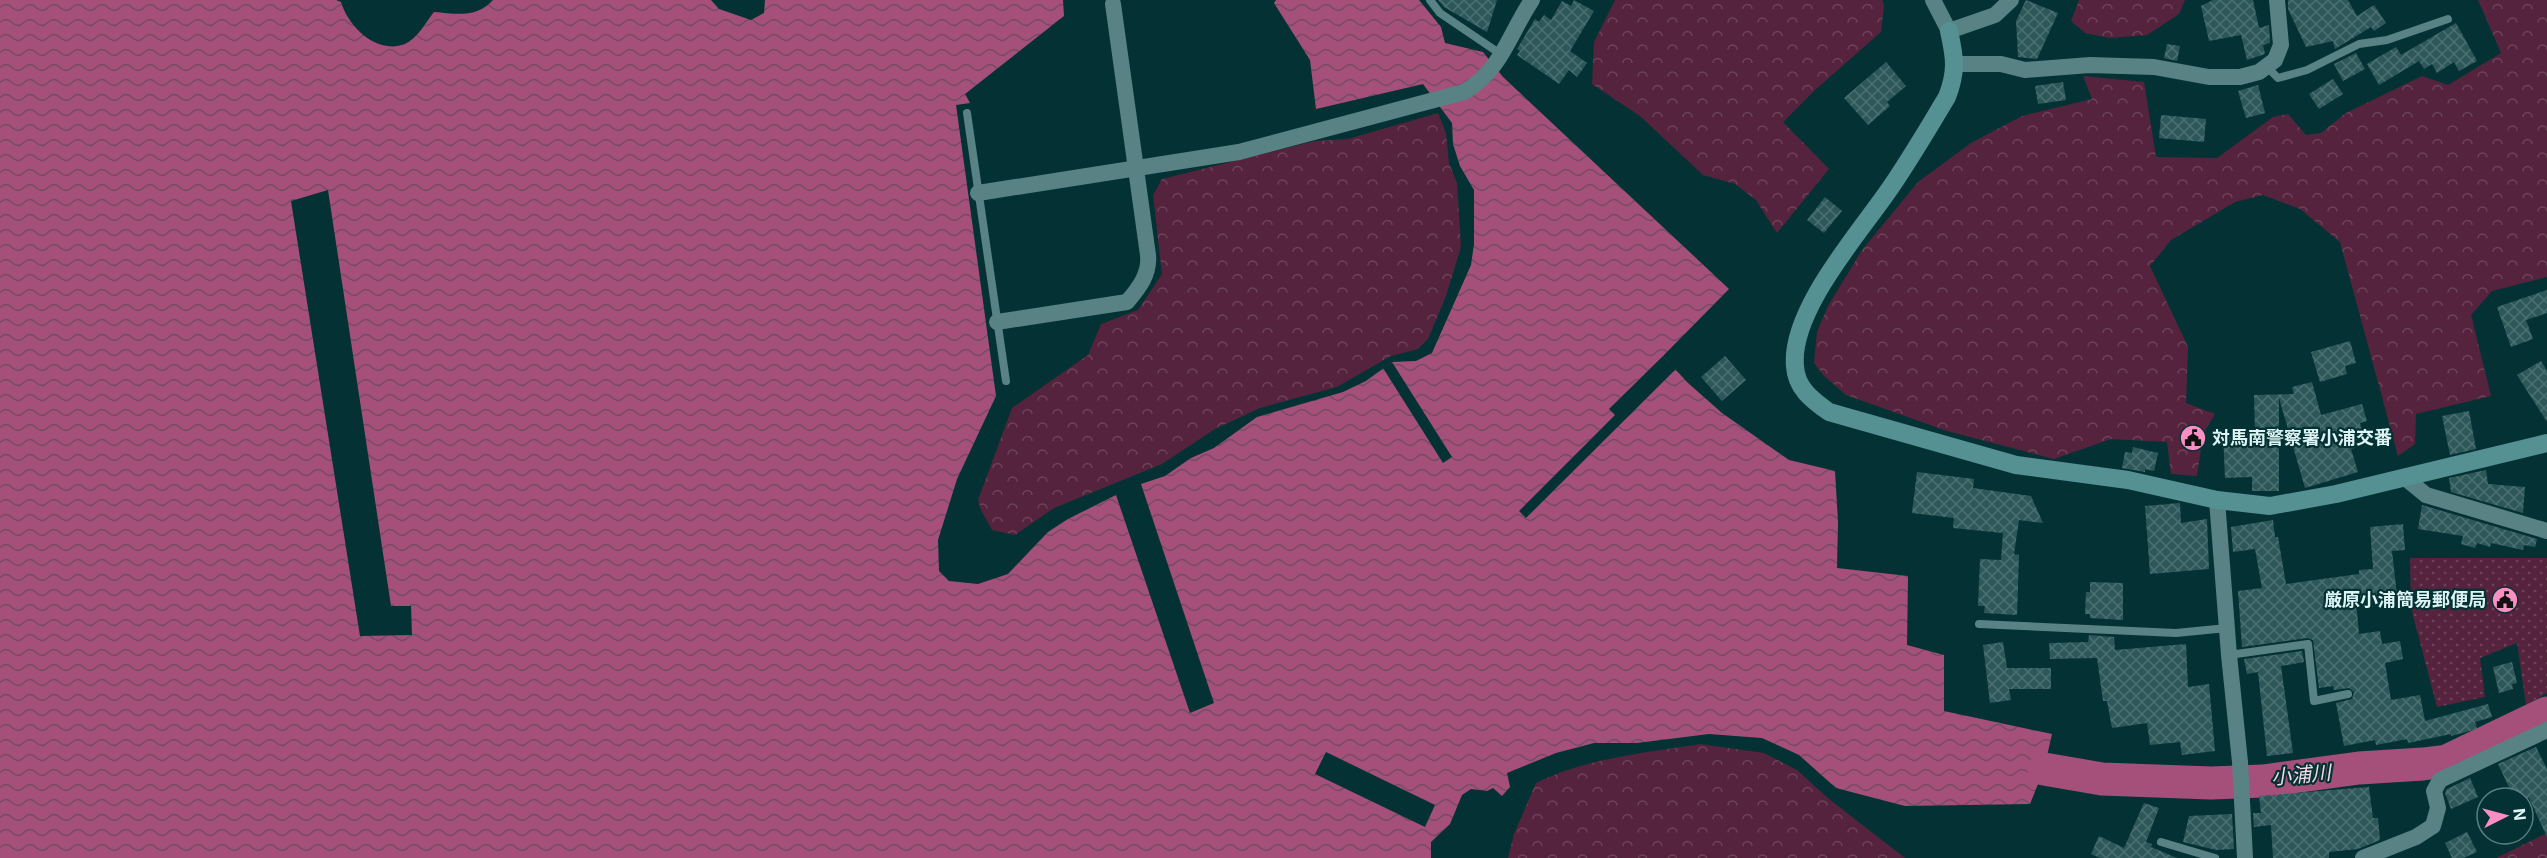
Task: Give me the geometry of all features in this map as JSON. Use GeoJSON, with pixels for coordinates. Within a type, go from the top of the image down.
{"type":"FeatureCollection","features":[{"type":"Feature","properties":{"kind":"street"},"geometry":{"type":"LineString","coordinates":[[978,194],[1239,152],[1464,92],[1483,80],[1500,58],[1532,0]]}},
{"type":"Feature","properties":{"kind":"street"},"geometry":{"type":"LineString","coordinates":[[1933,0],[1949,31],[1956,64],[1947,98],[1887,193],[1839,256],[1809,308],[1796,346],[1794,365],[1798,381],[1811,399],[1829,412],[2016,465],[2128,480],[2217,500],[2270,506],[2336,495],[2547,443]]}},
{"type":"Feature","properties":{"kind":"street"},"geometry":{"type":"LineString","coordinates":[[1949,31],[1995,15],[2011,0]]}},
{"type":"Feature","properties":{"kind":"street"},"geometry":{"type":"LineString","coordinates":[[1956,64],[2001,64],[2025,70],[2090,65],[2154,67],[2226,78],[2259,72],[2275,60],[2281,45],[2277,0]]}},
{"type":"Feature","properties":{"kind":"street"},"geometry":{"type":"LineString","coordinates":[[997,322],[1127,302],[1147,273],[1149,263],[1136,170],[1118,2]]}},
{"type":"Feature","properties":{"kind":"street"},"geometry":{"type":"LineString","coordinates":[[2404,477],[2426,495],[2547,531]]}},
{"type":"Feature","properties":{"kind":"street"},"geometry":{"type":"LineString","coordinates":[[2217,500],[2243,796],[2246,858]]}},
{"type":"Feature","properties":{"kind":"street"},"geometry":{"type":"LineString","coordinates":[[2364,858],[2416,837],[2433,826],[2438,808],[2434,791],[2440,780],[2547,730]]}},
{"type":"Feature","properties":{"kind":"lane"},"geometry":{"type":"LineString","coordinates":[[1430,0],[1440,13],[1500,58]]}},
{"type":"Feature","properties":{"kind":"lane"},"geometry":{"type":"LineString","coordinates":[[2267,67],[2277,78],[2307,70],[2359,44],[2387,40],[2448,19]]}},
{"type":"Feature","properties":{"kind":"lane"},"geometry":{"type":"LineString","coordinates":[[967,113],[1006,381]]}},
{"type":"Feature","properties":{"kind":"lane"},"geometry":{"type":"LineString","coordinates":[[1978,624],[2176,633],[2227,628]]}},
{"type":"Feature","properties":{"kind":"lane"},"geometry":{"type":"LineString","coordinates":[[2229,655],[2308,644],[2314,701],[2348,694]]}},
{"type":"Feature","properties":{"kind":"lane"},"geometry":{"type":"LineString","coordinates":[[2161,842],[2215,858]]}},
{"type":"Feature","properties":{"kind":"green space"},"geometry":{"type":"Polygon","coordinates":[[[1615,0],[1882,0],[1884,5],[1881,32],[1815,90],[1783,122],[1829,169],[1777,233],[1756,200],[1735,184],[1703,175],[1640,116],[1592,84],[1594,42],[1615,0]]]}},
{"type":"Feature","properties":{"kind":"green space"},"geometry":{"type":"Polygon","coordinates":[[[2079,0],[2185,0],[2179,14],[2147,35],[2110,38],[2085,33],[2071,21],[2079,0]]]}},
{"type":"Feature","properties":{"kind":"green space"},"geometry":{"type":"Polygon","coordinates":[[[2478,0],[2547,0],[2547,277],[2492,291],[2471,315],[2491,396],[2416,414],[2415,444],[2398,456],[2340,242],[2300,209],[2263,195],[2235,202],[2171,240],[2150,266],[2188,347],[2186,403],[2215,414],[2203,434],[2197,476],[2171,474],[2167,442],[2111,439],[2054,459],[1947,431],[1846,395],[1824,376],[1814,363],[1817,332],[1828,306],[1862,250],[1918,182],[1971,143],[2022,116],[2092,99],[2083,76],[2144,82],[2156,157],[2217,158],[2273,117],[2288,114],[2306,135],[2321,133],[2346,113],[2422,76],[2448,85],[2501,53],[2478,0]]]}},
{"type":"Feature","properties":{"kind":"green space"},"geometry":{"type":"Polygon","coordinates":[[[1438,113],[1446,133],[1449,163],[1457,183],[1461,247],[1446,296],[1428,339],[1418,349],[1391,356],[1337,387],[1260,408],[1215,429],[1162,464],[1054,508],[1015,535],[992,530],[978,500],[1012,408],[1088,355],[1101,324],[1138,310],[1162,274],[1153,195],[1162,179],[1315,141],[1348,139],[1438,113]]]}},
{"type":"Feature","properties":{"kind":"green space"},"geometry":{"type":"Polygon","coordinates":[[[2410,558],[2547,558],[2547,693],[2526,705],[2517,643],[2480,658],[2485,697],[2437,707],[2411,608],[2410,558]]]}},
{"type":"Feature","properties":{"kind":"green space"},"geometry":{"type":"Polygon","coordinates":[[[1700,744],[1764,753],[1797,770],[1829,799],[1905,858],[1508,858],[1514,834],[1536,783],[1596,762],[1700,744]]]}},
{"type":"Feature","properties":{"kind":"green space"},"geometry":{"type":"Polygon","coordinates":[[[2547,833],[2547,858],[2496,858],[2520,846],[2535,846],[2535,839],[2547,833]]]}},
{"type":"Feature","properties":{"kind":"water"},"geometry":{"type":"Polygon","coordinates":[[[0,0],[336,0],[341,2],[350,20],[365,36],[374,42],[394,46],[405,44],[413,38],[434,12],[466,14],[480,10],[493,0],[711,0],[719,9],[751,20],[764,13],[765,0],[1063,0],[1064,16],[965,94],[970,103],[956,105],[996,396],[957,479],[938,540],[939,571],[949,581],[978,584],[1008,574],[1048,532],[1068,519],[1116,495],[1190,713],[1214,703],[1141,484],[1165,476],[1191,458],[1214,448],[1257,417],[1343,392],[1366,381],[1392,362],[1416,361],[1432,353],[1471,265],[1474,244],[1474,190],[1460,166],[1453,144],[1452,123],[1423,84],[1316,109],[1310,60],[1274,3],[1276,0],[1419,0],[1441,27],[1445,43],[1483,52],[1503,77],[1729,289],[1663,356],[1688,383],[1722,413],[1789,460],[1835,471],[1838,522],[1837,568],[1908,576],[1907,645],[1944,655],[1944,711],[2052,734],[2044,769],[2030,804],[1905,806],[1836,788],[1799,755],[1762,738],[1709,734],[1637,743],[1594,743],[1556,753],[1507,773],[1510,787],[1502,796],[1493,788],[1487,791],[1471,789],[1462,795],[1450,824],[1431,842],[1431,858],[0,858],[0,0]]]}},
{"type":"Feature","properties":{"kind":"pier"},"geometry":{"type":"Polygon","coordinates":[[[328,190],[391,606],[411,606],[412,635],[360,636],[291,201],[328,190]]]}},
{"type":"Feature","properties":{"kind":"pier"},"geometry":{"type":"Polygon","coordinates":[[[1663,356],[1676,369],[1526,518],[1519,511],[1615,415],[1609,409],[1663,356]]]}},
{"type":"Feature","properties":{"kind":"pier"},"geometry":{"type":"Polygon","coordinates":[[[1392,362],[1452,457],[1443,463],[1383,368],[1392,362]]]}},
{"type":"Feature","properties":{"kind":"pier"},"geometry":{"type":"Polygon","coordinates":[[[1326,752],[1435,805],[1425,827],[1315,774],[1326,752]]]}},
{"type":"Feature","properties":{"kind":"building"},"geometry":{"type":"Polygon","coordinates":[[[1438,0],[1497,0],[1487,32],[1444,7],[1438,0]]]}},
{"type":"Feature","properties":{"kind":"building"},"geometry":{"type":"Polygon","coordinates":[[[1574,0],[1594,11],[1570,51],[1587,63],[1577,77],[1569,70],[1559,84],[1517,55],[1520,51],[1517,49],[1535,19],[1539,22],[1544,15],[1551,20],[1562,1],[1571,6],[1574,0]]]}},
{"type":"Feature","properties":{"kind":"building"},"geometry":{"type":"Polygon","coordinates":[[[2026,0],[2058,13],[2037,59],[2018,57],[2016,21],[2026,0]]]}},
{"type":"Feature","properties":{"kind":"building"},"geometry":{"type":"Polygon","coordinates":[[[2213,0],[2253,0],[2259,28],[2269,25],[2270,43],[2263,45],[2265,54],[2247,60],[2241,35],[2209,41],[2201,6],[2213,0]]]}},
{"type":"Feature","properties":{"kind":"building"},"geometry":{"type":"Polygon","coordinates":[[[2288,0],[2348,0],[2357,16],[2374,5],[2386,23],[2374,31],[2371,27],[2335,49],[2333,41],[2306,47],[2288,9],[2288,0]]]}},
{"type":"Feature","properties":{"kind":"building"},"geometry":{"type":"Polygon","coordinates":[[[2456,23],[2477,61],[2459,71],[2454,62],[2437,73],[2432,64],[2424,69],[2419,61],[2379,85],[2367,64],[2396,47],[2401,55],[2456,23]]]}},
{"type":"Feature","properties":{"kind":"building"},"geometry":{"type":"Polygon","coordinates":[[[2167,44],[2180,46],[2177,61],[2164,58],[2167,44]]]}},
{"type":"Feature","properties":{"kind":"building"},"geometry":{"type":"Polygon","coordinates":[[[2356,53],[2365,69],[2343,81],[2334,64],[2356,53]]]}},
{"type":"Feature","properties":{"kind":"building"},"geometry":{"type":"Polygon","coordinates":[[[1886,62],[1906,86],[1887,102],[1890,106],[1868,125],[1844,98],[1886,62]]]}},
{"type":"Feature","properties":{"kind":"building"},"geometry":{"type":"Polygon","coordinates":[[[2333,79],[2343,94],[2319,109],[2309,94],[2333,79]]]}},
{"type":"Feature","properties":{"kind":"building"},"geometry":{"type":"Polygon","coordinates":[[[2063,82],[2066,100],[2038,104],[2035,86],[2063,82]]]}},
{"type":"Feature","properties":{"kind":"building"},"geometry":{"type":"Polygon","coordinates":[[[2258,85],[2265,113],[2246,118],[2238,91],[2258,85]]]}},
{"type":"Feature","properties":{"kind":"building"},"geometry":{"type":"Polygon","coordinates":[[[2161,115],[2206,119],[2204,142],[2159,138],[2161,115]]]}},
{"type":"Feature","properties":{"kind":"building"},"geometry":{"type":"Polygon","coordinates":[[[1825,197],[1842,211],[1824,233],[1807,220],[1825,197]]]}},
{"type":"Feature","properties":{"kind":"building"},"geometry":{"type":"Polygon","coordinates":[[[2547,290],[2547,313],[2526,320],[2533,339],[2511,347],[2497,307],[2547,290]]]}},
{"type":"Feature","properties":{"kind":"building"},"geometry":{"type":"Polygon","coordinates":[[[2350,341],[2356,363],[2345,366],[2347,374],[2320,382],[2311,352],[2350,341]]]}},
{"type":"Feature","properties":{"kind":"building"},"geometry":{"type":"Polygon","coordinates":[[[1725,356],[1746,380],[1722,401],[1701,377],[1725,356]]]}},
{"type":"Feature","properties":{"kind":"building"},"geometry":{"type":"Polygon","coordinates":[[[2541,361],[2547,371],[2547,422],[2517,375],[2541,361]]]}},
{"type":"Feature","properties":{"kind":"building"},"geometry":{"type":"Polygon","coordinates":[[[2312,382],[2321,415],[2362,404],[2367,421],[2360,423],[2364,438],[2353,441],[2355,448],[2351,449],[2358,472],[2305,488],[2279,398],[2279,491],[2252,491],[2252,477],[2225,478],[2223,433],[2255,432],[2254,395],[2294,394],[2292,387],[2312,382]]]}},
{"type":"Feature","properties":{"kind":"building"},"geometry":{"type":"Polygon","coordinates":[[[2469,411],[2476,449],[2450,455],[2442,416],[2469,411]]]}},
{"type":"Feature","properties":{"kind":"building"},"geometry":{"type":"Polygon","coordinates":[[[2133,447],[2158,453],[2154,471],[2145,469],[2145,472],[2122,468],[2125,452],[2132,453],[2133,447]]]}},
{"type":"Feature","properties":{"kind":"building"},"geometry":{"type":"Polygon","coordinates":[[[2486,470],[2488,484],[2525,487],[2523,513],[2451,492],[2449,478],[2486,470]]]}},
{"type":"Feature","properties":{"kind":"building"},"geometry":{"type":"Polygon","coordinates":[[[1917,472],[1974,479],[1973,488],[2031,496],[2043,523],[2019,520],[2014,554],[2019,555],[2017,615],[1984,613],[1985,606],[1978,606],[1980,559],[2001,560],[2003,533],[1953,528],[1954,518],[1912,513],[1917,472]]]}},
{"type":"Feature","properties":{"kind":"building"},"geometry":{"type":"Polygon","coordinates":[[[2180,503],[2181,523],[2207,519],[2209,569],[2150,574],[2145,506],[2180,503]]]}},
{"type":"Feature","properties":{"kind":"building"},"geometry":{"type":"Polygon","coordinates":[[[2422,505],[2537,539],[2535,547],[2524,545],[2523,550],[2491,543],[2490,547],[2477,543],[2475,548],[2461,544],[2463,536],[2418,529],[2422,505]]]}},
{"type":"Feature","properties":{"kind":"building"},"geometry":{"type":"Polygon","coordinates":[[[2273,520],[2286,584],[2359,574],[2359,570],[2373,569],[2370,527],[2403,524],[2405,550],[2392,551],[2397,595],[2356,600],[2359,634],[2380,631],[2382,644],[2400,641],[2403,659],[2385,663],[2391,700],[2420,695],[2425,721],[2488,704],[2492,717],[2475,722],[2477,729],[2451,736],[2451,734],[2408,743],[2407,739],[2376,745],[2375,740],[2344,746],[2336,703],[2352,699],[2354,692],[2349,688],[2334,690],[2333,686],[2319,688],[2313,640],[2307,638],[2242,647],[2238,591],[2262,588],[2255,549],[2233,552],[2231,527],[2273,520]]]}},
{"type":"Feature","properties":{"kind":"building"},"geometry":{"type":"Polygon","coordinates":[[[2090,582],[2123,583],[2123,620],[2090,618],[2090,614],[2085,614],[2086,592],[2090,592],[2090,582]]]}},
{"type":"Feature","properties":{"kind":"building"},"geometry":{"type":"Polygon","coordinates":[[[2089,635],[2114,637],[2115,650],[2186,644],[2188,687],[2209,684],[2215,751],[2182,755],[2180,742],[2150,745],[2147,723],[2112,728],[2107,701],[2103,701],[2097,658],[2050,659],[2049,643],[2088,642],[2089,635]]]}},
{"type":"Feature","properties":{"kind":"building"},"geometry":{"type":"Polygon","coordinates":[[[2003,642],[2007,668],[2051,668],[2051,689],[2009,689],[2011,700],[1990,703],[1983,645],[2003,642]]]}},
{"type":"Feature","properties":{"kind":"building"},"geometry":{"type":"Polygon","coordinates":[[[2302,651],[2304,662],[2281,666],[2293,753],[2267,756],[2258,672],[2247,674],[2244,659],[2302,651]]]}},
{"type":"Feature","properties":{"kind":"building"},"geometry":{"type":"Polygon","coordinates":[[[2512,662],[2517,683],[2512,684],[2513,689],[2499,693],[2493,667],[2512,662]]]}},
{"type":"Feature","properties":{"kind":"building"},"geometry":{"type":"Polygon","coordinates":[[[2536,747],[2547,769],[2547,837],[2535,811],[2535,786],[2508,786],[2498,764],[2536,747]]]}},
{"type":"Feature","properties":{"kind":"building"},"geometry":{"type":"Polygon","coordinates":[[[2470,778],[2475,790],[2475,798],[2451,809],[2445,793],[2447,789],[2470,778]]]}},
{"type":"Feature","properties":{"kind":"building"},"geometry":{"type":"Polygon","coordinates":[[[2369,787],[2373,818],[2378,818],[2380,840],[2358,849],[2329,852],[2329,858],[2273,858],[2271,825],[2254,827],[2253,813],[2261,813],[2259,796],[2369,787]]]}},
{"type":"Feature","properties":{"kind":"building"},"geometry":{"type":"Polygon","coordinates":[[[2144,803],[2159,808],[2146,842],[2152,844],[2151,847],[2177,858],[2100,858],[2091,854],[2099,836],[2124,848],[2144,803]]]}},
{"type":"Feature","properties":{"kind":"building"},"geometry":{"type":"Polygon","coordinates":[[[2232,814],[2234,849],[2216,850],[2183,842],[2189,816],[2232,814]]]}},
{"type":"Feature","properties":{"kind":"building"},"geometry":{"type":"Polygon","coordinates":[[[2467,832],[2477,852],[2463,858],[2452,858],[2445,843],[2467,832]]]}},
{"type":"Feature","properties":{"kind":"waterway","name":"小浦川"},"geometry":{"type":"LineString","coordinates":[[2044,769],[2102,779],[2211,783],[2263,781],[2359,768],[2423,764],[2447,761],[2547,713]]}},
{"type":"Feature","properties":{"kind":"place","name":"対馬南警察署小浦交番"},"geometry":{"type":"Point","coordinates":[2193,438]}},
{"type":"Feature","properties":{"kind":"place","name":"厳原小浦簡易郵便局"},"geometry":{"type":"Point","coordinates":[2505,600]}}]}
